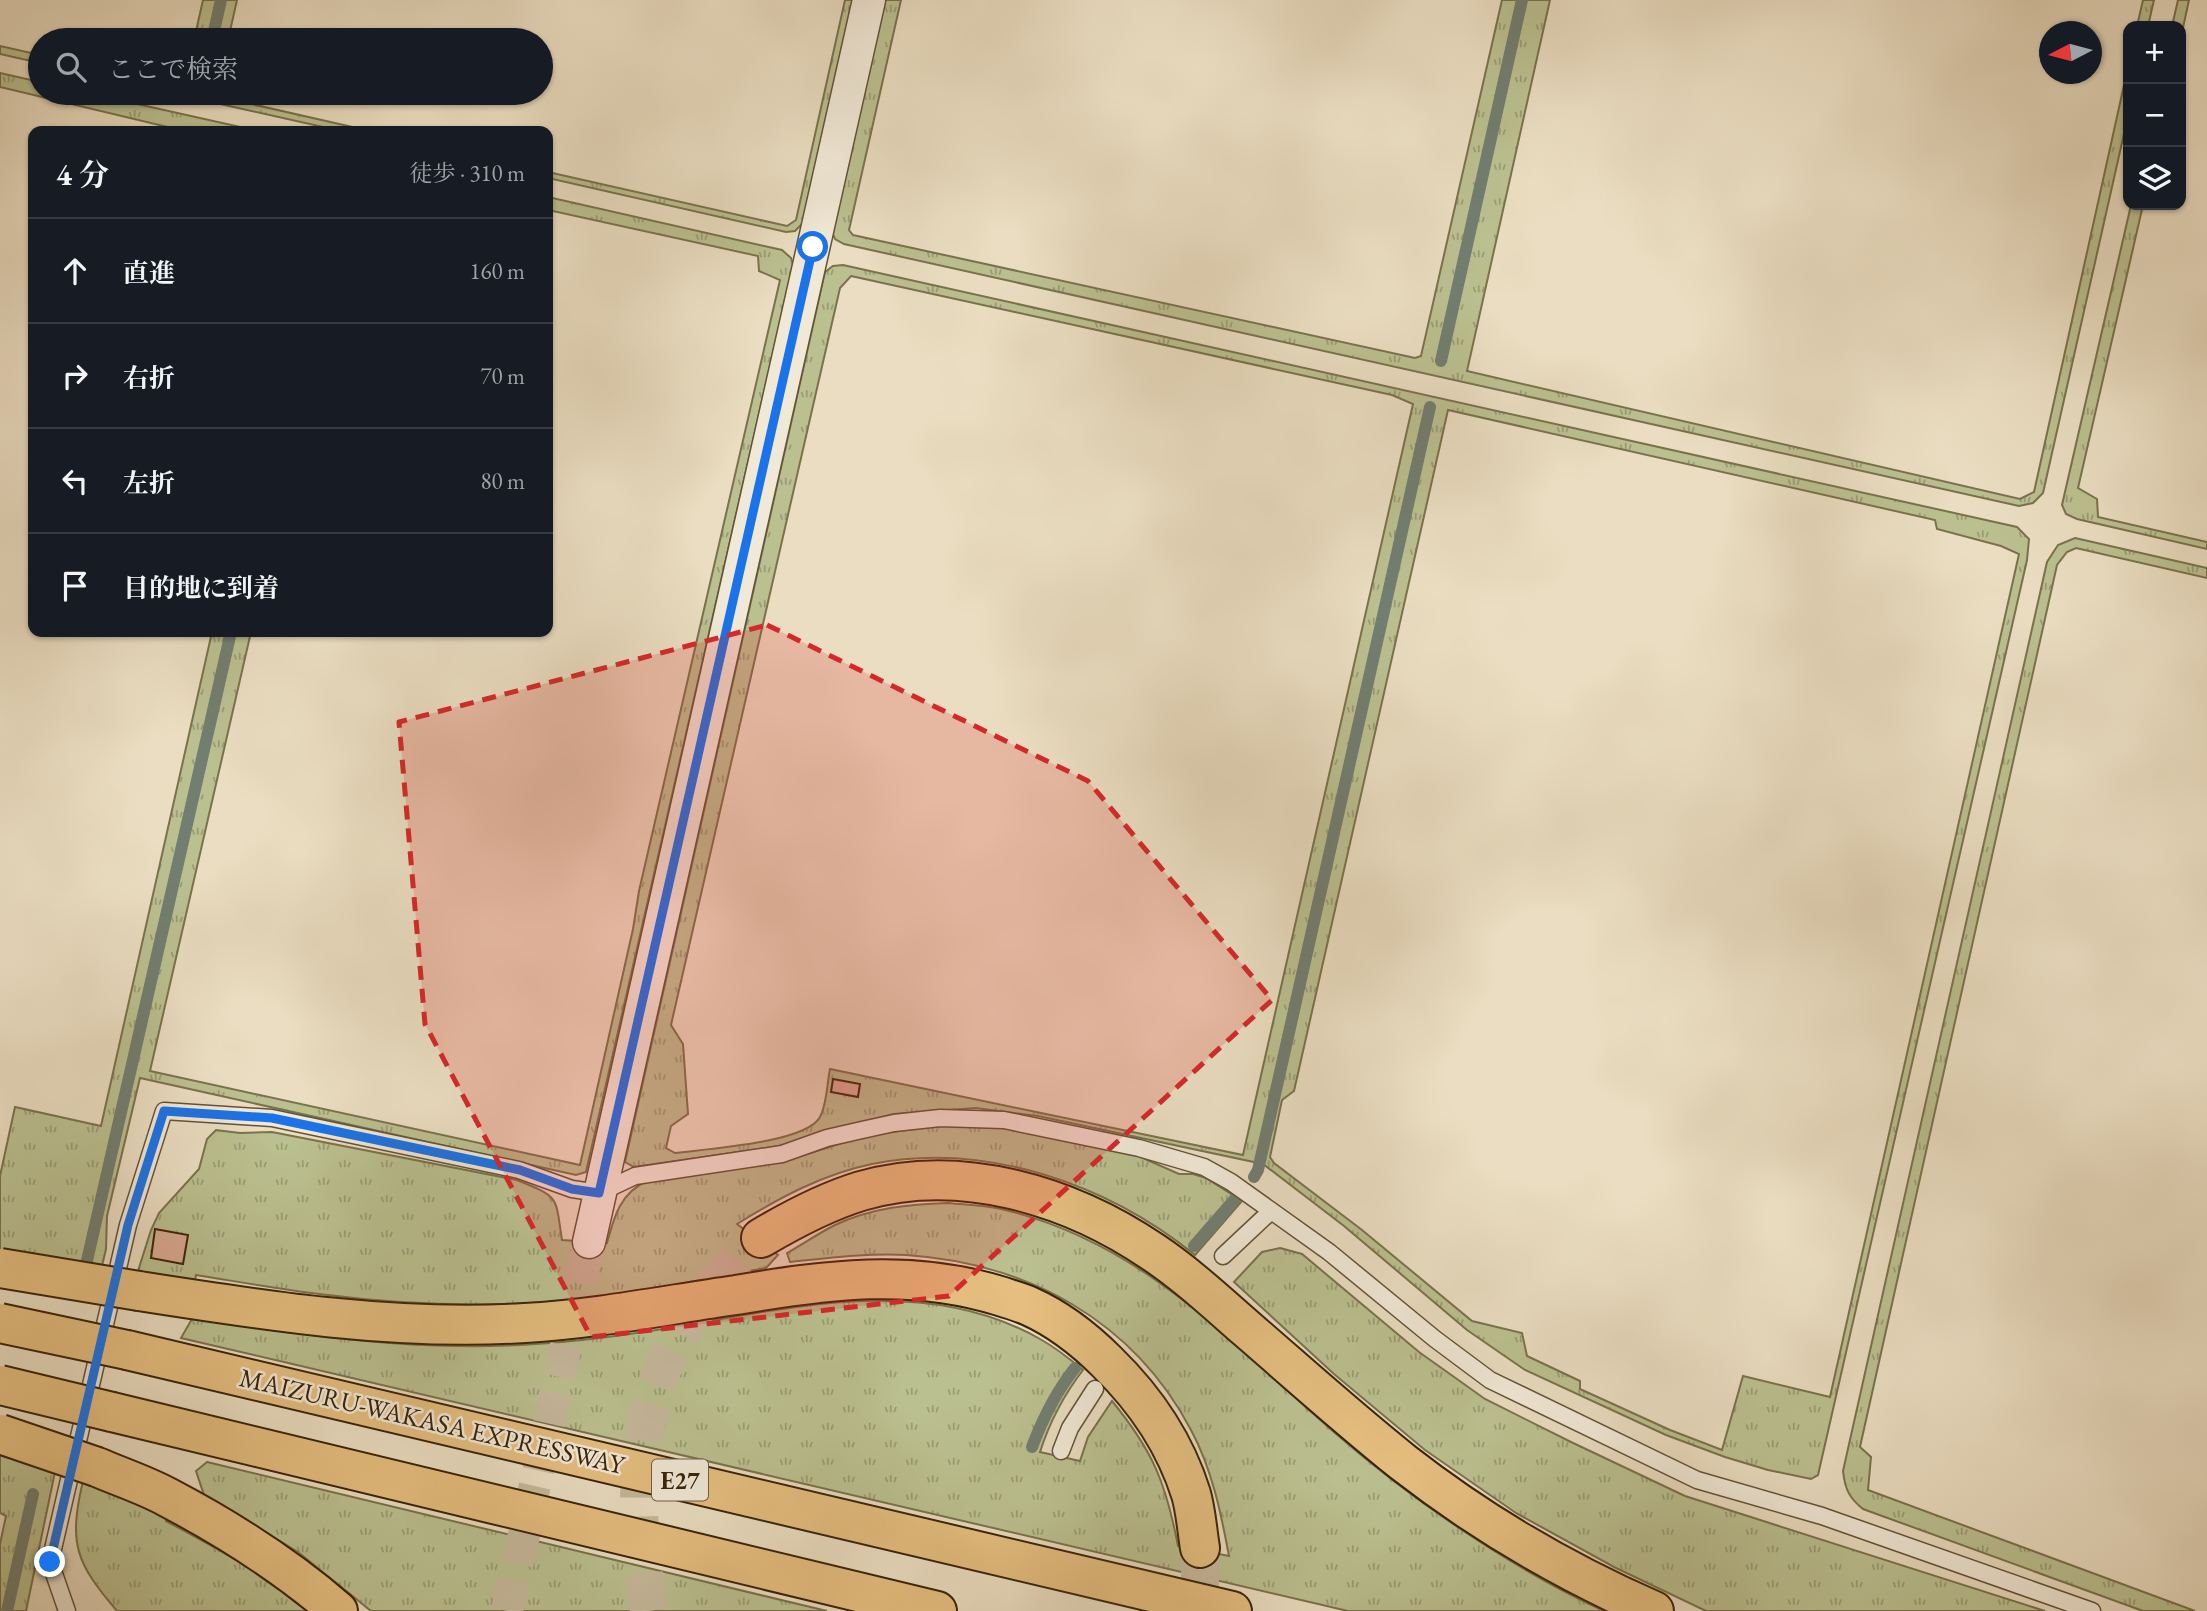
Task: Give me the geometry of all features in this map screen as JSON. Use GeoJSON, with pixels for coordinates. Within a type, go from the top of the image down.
{"type":"FeatureCollection","features":[{"type":"Feature","properties":{"kind":"highway"},"geometry":{"type":"LineString","coordinates":[[761,1238],[794,1218],[825,1204],[862,1191],[897,1183],[964,1181],[1004,1187],[1081,1212],[1151,1250],[1184,1274],[1407,1465],[1501,1531],[1555,1563],[1654,1611]]}},
{"type":"Feature","properties":{"kind":"highway"},"geometry":{"type":"LineString","coordinates":[[0,1268],[223,1304],[413,1324],[526,1323],[598,1316],[822,1281],[913,1280],[986,1292],[1027,1305],[1057,1322],[1092,1347],[1124,1378],[1150,1409],[1173,1449],[1191,1496],[1200,1548]]}},
{"type":"Feature","properties":{"kind":"highway","name":"MAIZURU-WAKASA EXPRESSWAY"},"geometry":{"type":"LineString","coordinates":[[0,1323],[127,1350],[1232,1611]]}},
{"type":"Feature","properties":{"kind":"highway"},"geometry":{"type":"LineString","coordinates":[[0,1385],[937,1611]]}},
{"type":"Feature","properties":{"kind":"highway"},"geometry":{"type":"LineString","coordinates":[[0,1434],[97,1467],[165,1496],[268,1557],[308,1585],[338,1611]]}},
{"type":"Feature","properties":{"kind":"street"},"geometry":{"type":"LineString","coordinates":[[589,1242],[869,0]]}},
{"type":"Feature","properties":{"kind":"lane"},"geometry":{"type":"LineString","coordinates":[[67,1611],[50,1562],[128,1225],[164,1111],[272,1118],[520,1170],[572,1189],[599,1193],[635,1176],[782,1154],[827,1138],[894,1123],[940,1118],[974,1118],[1036,1125],[1169,1156],[1204,1167],[1231,1182],[1329,1252],[1435,1339],[1490,1380],[1697,1480],[1822,1517],[2092,1611]]}},
{"type":"Feature","properties":{"kind":"lane"},"geometry":{"type":"LineString","coordinates":[[1223,1256],[1271,1211]]}},
{"type":"Feature","properties":{"kind":"lane"},"geometry":{"type":"LineString","coordinates":[[1061,1451],[1069,1428],[1094,1389]]}},
{"type":"Feature","properties":{"kind":"highlighted area"},"geometry":{"type":"Polygon","coordinates":[[[767,625],[1088,781],[1272,1000],[949,1296],[591,1337],[425,1024],[399,722],[767,625]]]}},
{"type":"Feature","properties":{"kind":"green space"},"geometry":{"type":"Polygon","coordinates":[[[203,0],[237,0],[231,28],[197,28],[203,0]]]}},
{"type":"Feature","properties":{"kind":"green space"},"geometry":{"type":"Polygon","coordinates":[[[845,0],[853,0],[803,223],[795,231],[786,232],[553,179],[553,173],[787,226],[796,220],[845,0]]]}},
{"type":"Feature","properties":{"kind":"green space"},"geometry":{"type":"Polygon","coordinates":[[[885,0],[901,0],[849,230],[853,235],[1415,358],[1421,356],[1502,0],[1550,0],[1467,371],[2020,499],[2034,492],[2123,90],[2123,138],[2043,493],[2033,503],[2019,506],[844,244],[835,239],[832,232],[885,0]]]}},
{"type":"Feature","properties":{"kind":"green space"},"geometry":{"type":"Polygon","coordinates":[[[2143,0],[2154,0],[2149,21],[2138,21],[2143,0]]]}},
{"type":"Feature","properties":{"kind":"green space"},"geometry":{"type":"Polygon","coordinates":[[[2178,0],[2189,0],[2184,21],[2173,21],[2178,0]]]}},
{"type":"Feature","properties":{"kind":"green space"},"geometry":{"type":"Polygon","coordinates":[[[0,46],[28,52],[28,60],[0,54],[0,46]]]}},
{"type":"Feature","properties":{"kind":"green space"},"geometry":{"type":"Polygon","coordinates":[[[0,73],[28,79],[28,94],[0,87],[0,73]]]}},
{"type":"Feature","properties":{"kind":"green space"},"geometry":{"type":"Polygon","coordinates":[[[76,105],[142,105],[236,126],[164,126],[76,105]]]}},
{"type":"Feature","properties":{"kind":"green space"},"geometry":{"type":"Polygon","coordinates":[[[225,105],[256,105],[348,126],[319,126],[225,105]]]}},
{"type":"Feature","properties":{"kind":"green space"},"geometry":{"type":"Polygon","coordinates":[[[553,198],[782,250],[791,258],[793,265],[586,1172],[576,1175],[140,1078],[107,1216],[106,1249],[101,1270],[0,1252],[0,1176],[15,1107],[101,1126],[211,637],[250,637],[150,1071],[580,1165],[633,929],[639,891],[780,280],[759,271],[758,256],[553,211],[553,198]]]}},
{"type":"Feature","properties":{"kind":"green space"},"geometry":{"type":"Polygon","coordinates":[[[2130,210],[2142,210],[2078,488],[2097,499],[2098,517],[2207,542],[2207,549],[2077,519],[2066,514],[2062,505],[2130,210]]]}},
{"type":"Feature","properties":{"kind":"green space"},"geometry":{"type":"Polygon","coordinates":[[[843,265],[2017,527],[2029,539],[2027,560],[1818,1475],[1811,1479],[1725,1457],[1666,1435],[1525,1370],[1467,1330],[1344,1226],[1263,1164],[1038,1116],[976,1108],[894,1114],[780,1146],[634,1167],[625,1162],[825,272],[833,266],[843,265]],[[851,276],[840,288],[671,1025],[683,1044],[688,1114],[671,1126],[666,1148],[675,1153],[730,1147],[776,1139],[811,1126],[822,1112],[830,1069],[1243,1155],[1413,404],[1392,395],[851,276]],[[1448,410],[1294,1091],[1282,1100],[1270,1157],[1274,1163],[1362,1230],[1472,1321],[1522,1333],[1527,1356],[1580,1381],[1580,1389],[1670,1430],[1722,1450],[1743,1376],[1830,1397],[2019,554],[2001,546],[1937,529],[1935,520],[1448,410]]]}},
{"type":"Feature","properties":{"kind":"green space"},"geometry":{"type":"Polygon","coordinates":[[[2075,538],[2207,568],[2207,578],[2076,548],[2067,552],[2057,565],[1860,1447],[1871,1457],[1868,1490],[2195,1611],[2143,1611],[1863,1509],[1848,1493],[1843,1471],[2047,562],[2058,545],[2075,538]]]}},
{"type":"Feature","properties":{"kind":"green space"},"geometry":{"type":"Polygon","coordinates":[[[942,1125],[1004,1128],[1136,1155],[1179,1174],[1206,1178],[1242,1201],[1195,1255],[1123,1208],[1084,1189],[1043,1174],[1001,1164],[915,1158],[872,1164],[836,1174],[785,1196],[737,1224],[778,1255],[766,1268],[613,1295],[533,1303],[415,1303],[312,1293],[196,1275],[195,1281],[138,1271],[159,1213],[199,1169],[207,1139],[216,1130],[240,1133],[272,1132],[517,1180],[542,1191],[553,1200],[562,1240],[607,1243],[624,1199],[647,1181],[782,1162],[864,1136],[942,1125]]]}},
{"type":"Feature","properties":{"kind":"green space"},"geometry":{"type":"Polygon","coordinates":[[[948,1203],[995,1208],[1051,1224],[1098,1245],[1141,1270],[1221,1331],[1335,1433],[1396,1483],[1498,1553],[1604,1611],[1348,1611],[181,1338],[193,1317],[356,1340],[479,1346],[543,1344],[612,1336],[832,1303],[918,1302],[959,1309],[1000,1321],[1040,1339],[1083,1370],[1058,1409],[1040,1452],[1080,1461],[1088,1437],[1112,1401],[1138,1436],[1156,1469],[1178,1546],[1229,1556],[1205,1460],[1191,1430],[1167,1391],[1139,1357],[1107,1328],[1072,1304],[1034,1285],[993,1270],[951,1260],[877,1255],[790,1262],[787,1253],[849,1219],[890,1208],[948,1203]]]}},
{"type":"Feature","properties":{"kind":"green space"},"geometry":{"type":"Polygon","coordinates":[[[1280,1248],[1302,1254],[1419,1352],[1485,1399],[1571,1442],[1685,1496],[2045,1611],[1706,1611],[1614,1567],[1516,1513],[1425,1450],[1334,1374],[1234,1282],[1262,1252],[1280,1248]]]}},
{"type":"Feature","properties":{"kind":"green space"},"geometry":{"type":"Polygon","coordinates":[[[0,1452],[55,1472],[26,1611],[0,1611],[0,1544],[6,1516],[0,1513],[0,1452]]]}},
{"type":"Feature","properties":{"kind":"green space"},"geometry":{"type":"Polygon","coordinates":[[[207,1462],[827,1611],[371,1611],[298,1552],[204,1495],[196,1471],[207,1462]]]}},
{"type":"Feature","properties":{"kind":"green space"},"geometry":{"type":"Polygon","coordinates":[[[83,1481],[166,1516],[166,1521],[258,1573],[309,1611],[117,1611],[92,1579],[79,1552],[76,1521],[83,1481]]]}},
{"type":"Feature","properties":{"kind":"building"},"geometry":{"type":"Polygon","coordinates":[[[833,1079],[860,1084],[858,1097],[831,1092],[833,1079]]]}},
{"type":"Feature","properties":{"kind":"building"},"geometry":{"type":"Polygon","coordinates":[[[155,1229],[188,1235],[183,1264],[151,1258],[155,1229]]]}},
{"type":"Feature","properties":{"kind":"waterway"},"geometry":{"type":"LineString","coordinates":[[215,28],[221,0]]}},
{"type":"Feature","properties":{"kind":"waterway"},"geometry":{"type":"LineString","coordinates":[[1441,361],[1522,0]]}},
{"type":"Feature","properties":{"kind":"waterway"},"geometry":{"type":"LineString","coordinates":[[1254,1177],[1258,1170],[1430,407]]}},
{"type":"Feature","properties":{"kind":"waterway"},"geometry":{"type":"LineString","coordinates":[[86,1265],[230,637]]}},
{"type":"Feature","properties":{"kind":"waterway"},"geometry":{"type":"LineString","coordinates":[[1194,1246],[1235,1199]]}},
{"type":"Feature","properties":{"kind":"waterway"},"geometry":{"type":"LineString","coordinates":[[1032,1447],[1050,1406],[1075,1368]]}},
{"type":"Feature","properties":{"kind":"waterway"},"geometry":{"type":"LineString","coordinates":[[7,1611],[33,1494]]}},
{"type":"Feature","properties":{"kind":"tunnel"},"geometry":{"type":"LineString","coordinates":[[649,1611],[639,1510],[643,1442],[650,1408],[674,1345],[692,1316],[713,1288],[761,1238]]}},
{"type":"Feature","properties":{"kind":"tunnel"},"geometry":{"type":"LineString","coordinates":[[507,1611],[589,1242]]}},
{"type":"Feature","properties":{"kind":"tunnel"},"geometry":{"type":"LineString","coordinates":[[1200,1548],[1200,1611]]}},
{"type":"Feature","properties":{"kind":"route"},"geometry":{"type":"LineString","coordinates":[[50,1562],[128,1225],[164,1111],[272,1118],[520,1170],[572,1189],[599,1193],[813,247]]}}]}
